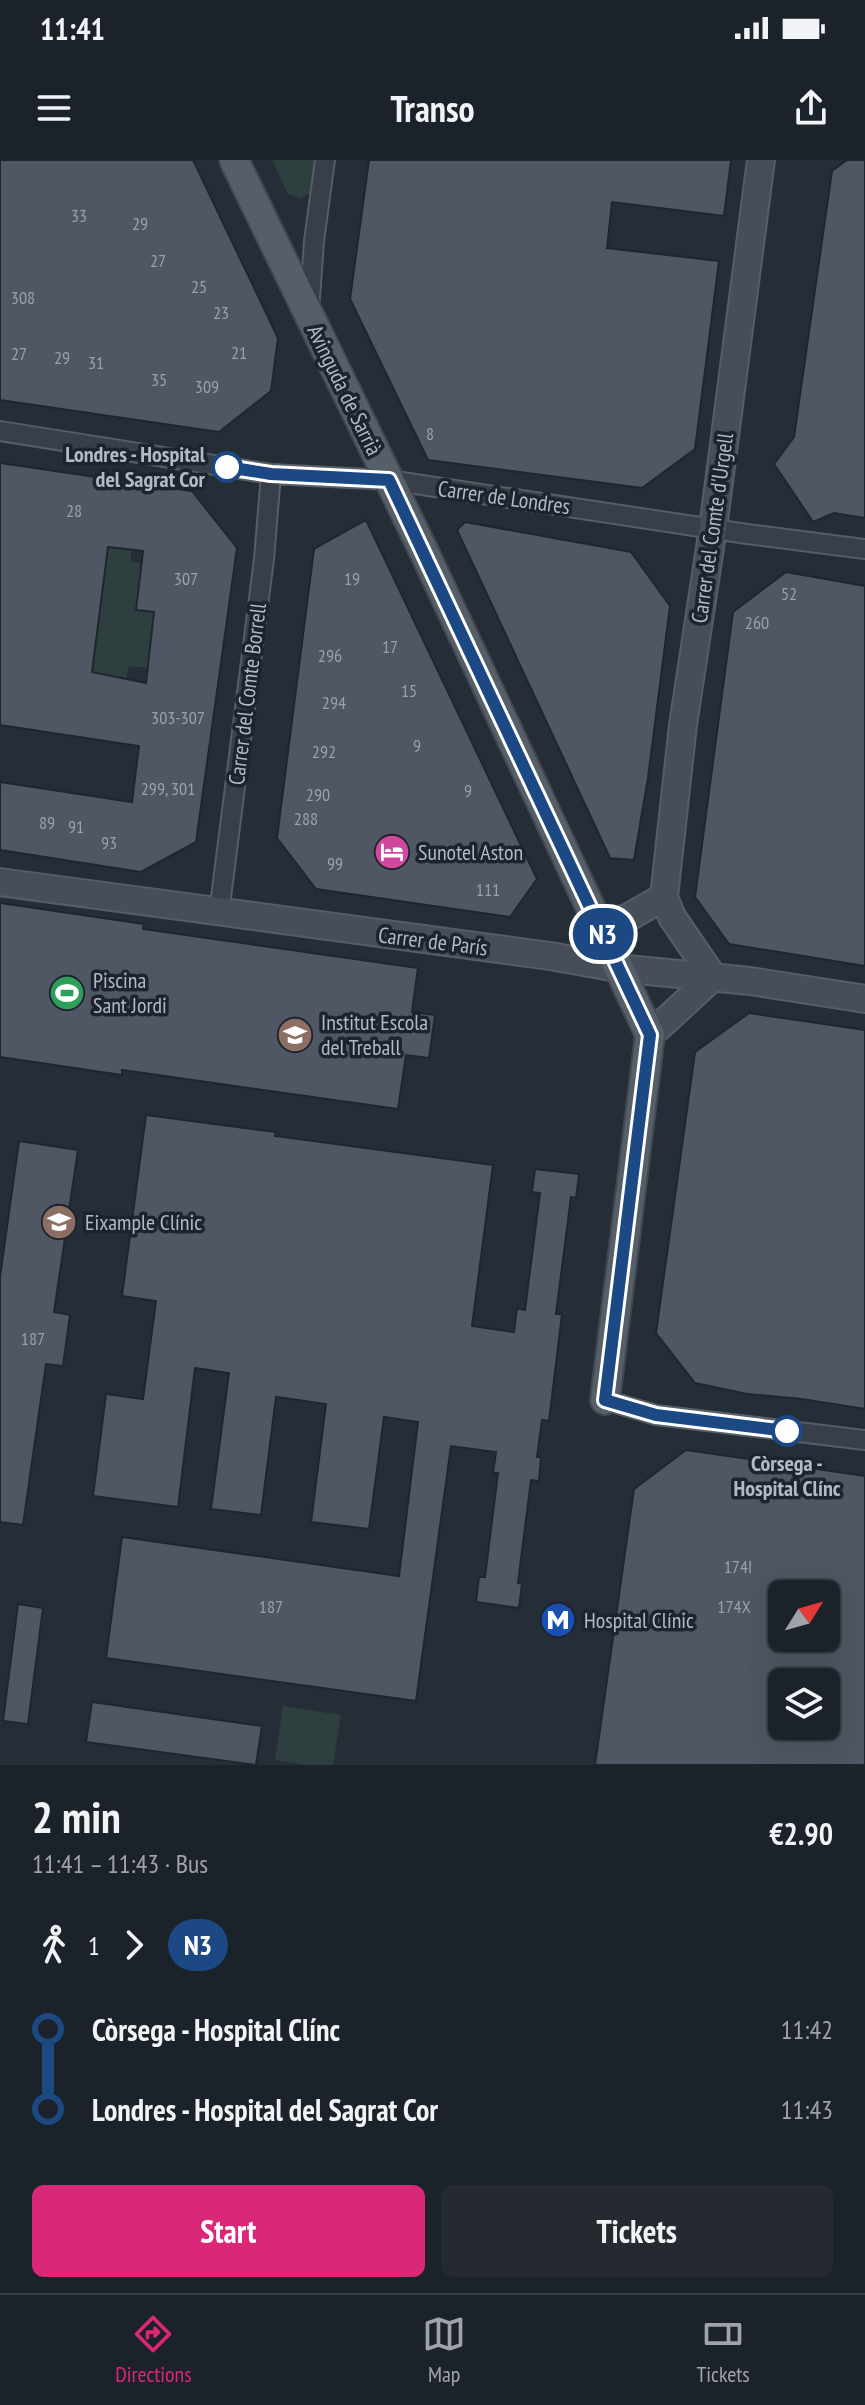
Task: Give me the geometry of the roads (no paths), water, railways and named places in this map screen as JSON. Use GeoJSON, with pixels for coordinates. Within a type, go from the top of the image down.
{"type":"FeatureCollection","features":[{"type":"Feature","properties":{"kind":"main road","name":"Avinguda de Sarrià"},"geometry":{"type":"LineString","coordinates":[[234,160],[389,480],[617,968]]}},
{"type":"Feature","properties":{"kind":"main road","name":"Carrer del Comte d'Urgell"},"geometry":{"type":"LineString","coordinates":[[664,897],[683,725],[713,528],[761,160]]}},
{"type":"Feature","properties":{"kind":"main road","name":"Carrer de París"},"geometry":{"type":"LineString","coordinates":[[0,882],[550,956],[617,968],[713,977],[865,999]]}},
{"type":"Feature","properties":{"kind":"main road"},"geometry":{"type":"LineString","coordinates":[[599,926],[627,918],[664,897],[672,917],[713,977],[650,1035]]}},
{"type":"Feature","properties":{"kind":"main road"},"geometry":{"type":"LineString","coordinates":[[605,1400],[650,1035],[617,968]]}},
{"type":"Feature","properties":{"kind":"street"},"geometry":{"type":"LineString","coordinates":[[309,314],[314,241],[325,160]]}},
{"type":"Feature","properties":{"kind":"street","name":"Carrer de Londres"},"geometry":{"type":"LineString","coordinates":[[0,431],[271,474],[389,480],[865,549]]}},
{"type":"Feature","properties":{"kind":"street","name":"Carrer del Comte Borrell"},"geometry":{"type":"LineString","coordinates":[[219,913],[264,559],[271,474]]}},
{"type":"Feature","properties":{"kind":"street"},"geometry":{"type":"LineString","coordinates":[[605,1400],[656,1415],[865,1440]]}},
{"type":"Feature","properties":{"kind":"place","name":"Londres - Hospital del Sagrat Cor"},"geometry":{"type":"Point","coordinates":[227,467]}},
{"type":"Feature","properties":{"kind":"place","name":"Sunotel Aston"},"geometry":{"type":"Point","coordinates":[392,852]}},
{"type":"Feature","properties":{"kind":"place","name":"Piscina Sant Jordi"},"geometry":{"type":"Point","coordinates":[67,993]}},
{"type":"Feature","properties":{"kind":"place","name":"Institut Escola del Treball"},"geometry":{"type":"Point","coordinates":[295,1035]}},
{"type":"Feature","properties":{"kind":"place","name":"Eixample Clínic"},"geometry":{"type":"Point","coordinates":[59,1222]}},
{"type":"Feature","properties":{"kind":"place","name":"Còrsega - Hospital Clínc"},"geometry":{"type":"Point","coordinates":[787,1431]}},
{"type":"Feature","properties":{"kind":"place","name":"Hospital Clínic"},"geometry":{"type":"Point","coordinates":[558,1620]}}]}
